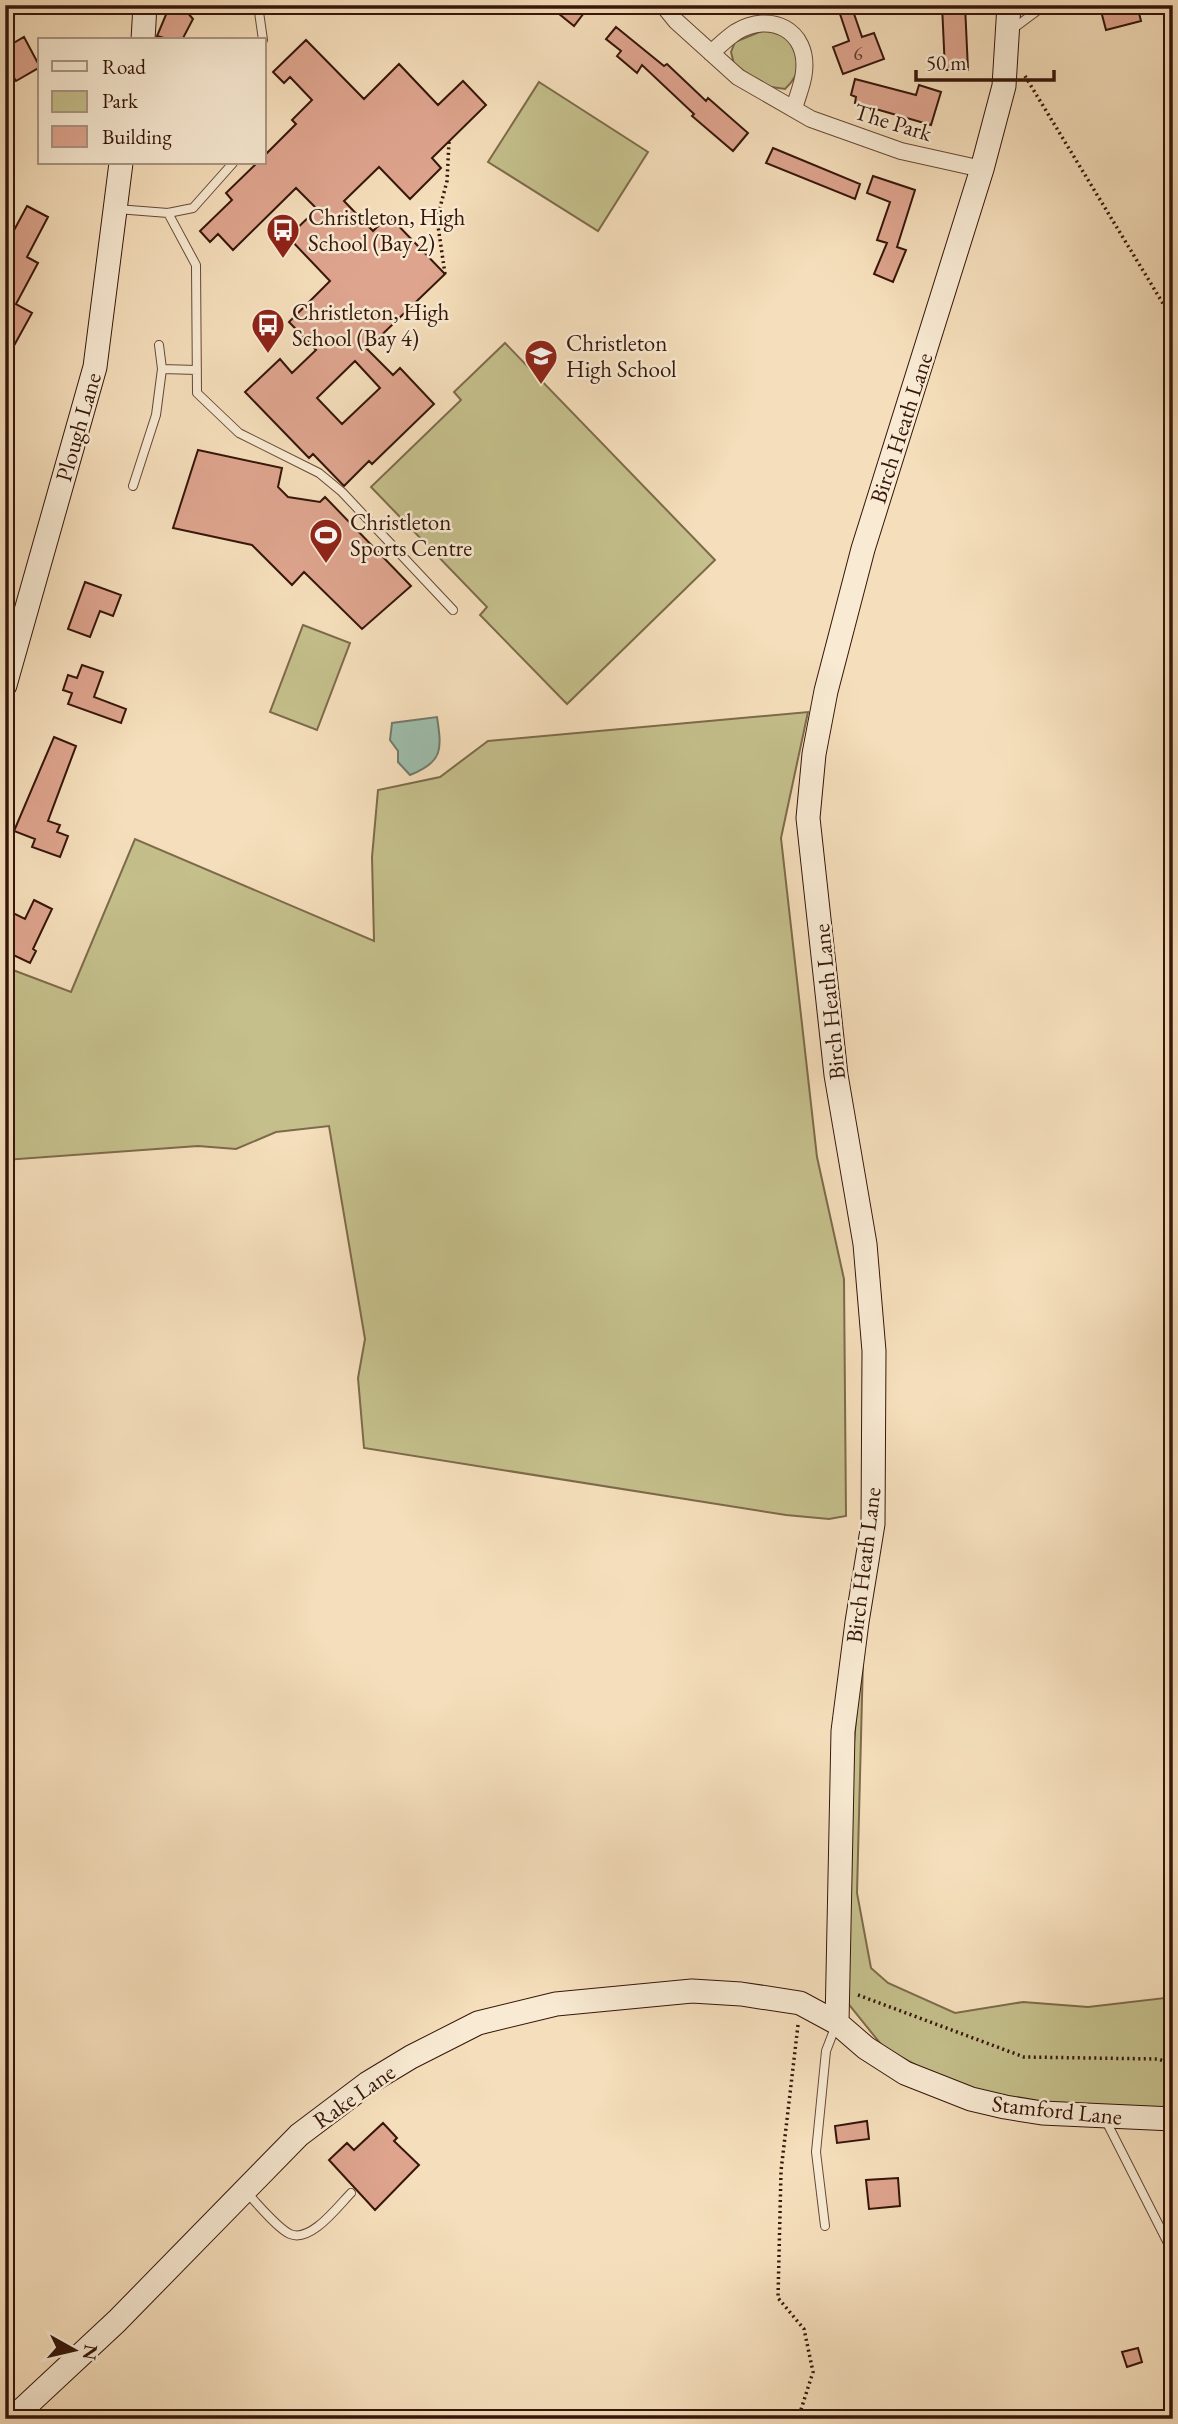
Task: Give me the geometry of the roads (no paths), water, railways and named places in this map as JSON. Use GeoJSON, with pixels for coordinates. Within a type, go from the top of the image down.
{"type":"FeatureCollection","features":[{"type":"Feature","properties":{"kind":"street"},"geometry":{"type":"LineString","coordinates":[[143,38],[145,5]]}},
{"type":"Feature","properties":{"kind":"street","name":"The Park"},"geometry":{"type":"LineString","coordinates":[[663,5],[676,21],[738,77],[811,119],[901,151],[982,169]]}},
{"type":"Feature","properties":{"kind":"street","name":"Birch Heath Lane"},"geometry":{"type":"LineString","coordinates":[[837,2023],[843,1731],[873,1524],[874,1351],[865,1244],[836,1075],[808,818],[814,754],[826,691],[863,549],[982,169],[1004,86],[1009,5]]}},
{"type":"Feature","properties":{"kind":"street"},"geometry":{"type":"LineString","coordinates":[[711,53],[736,32],[759,23],[792,31],[802,48],[804,72],[794,109]]}},
{"type":"Feature","properties":{"kind":"street","name":"Plough Lane"},"geometry":{"type":"LineString","coordinates":[[5,685],[95,367],[121,164]]}},
{"type":"Feature","properties":{"kind":"street","name":"Rake Lane"},"geometry":{"type":"LineString","coordinates":[[12,2419],[117,2321],[299,2135],[368,2083],[411,2057],[478,2023],[556,2004],[692,1991],[741,1994],[800,2003]]}},
{"type":"Feature","properties":{"kind":"street","name":"Stamford Lane"},"geometry":{"type":"LineString","coordinates":[[800,2003],[837,2023],[866,2048],[905,2073],[971,2099],[1042,2113],[1173,2119]]}},
{"type":"Feature","properties":{"kind":"lane"},"geometry":{"type":"LineString","coordinates":[[258,5],[263,38]]}},
{"type":"Feature","properties":{"kind":"lane"},"geometry":{"type":"LineString","coordinates":[[1007,39],[1045,5]]}},
{"type":"Feature","properties":{"kind":"lane"},"geometry":{"type":"LineString","coordinates":[[114,208],[167,213],[193,208],[232,164]]}},
{"type":"Feature","properties":{"kind":"lane"},"geometry":{"type":"LineString","coordinates":[[167,213],[196,265],[197,393],[239,433],[319,474],[342,492],[453,610]]}},
{"type":"Feature","properties":{"kind":"lane"},"geometry":{"type":"LineString","coordinates":[[133,486],[156,415],[162,369],[159,345]]}},
{"type":"Feature","properties":{"kind":"lane"},"geometry":{"type":"LineString","coordinates":[[162,369],[197,370]]}},
{"type":"Feature","properties":{"kind":"lane"},"geometry":{"type":"LineString","coordinates":[[825,2226],[816,2152],[826,2051],[829,2037],[837,2023]]}},
{"type":"Feature","properties":{"kind":"lane"},"geometry":{"type":"LineString","coordinates":[[1103,2117],[1173,2253]]}},
{"type":"Feature","properties":{"kind":"lane"},"geometry":{"type":"LineString","coordinates":[[244,2190],[288,2234],[299,2236],[310,2233],[351,2193]]}},
{"type":"Feature","properties":{"kind":"place","name":"Christleton, High School (Bay 2)"},"geometry":{"type":"Point","coordinates":[283,260]}},
{"type":"Feature","properties":{"kind":"place","name":"Christleton, High School (Bay 4)"},"geometry":{"type":"Point","coordinates":[268,355]}},
{"type":"Feature","properties":{"kind":"place","name":"Christleton High School"},"geometry":{"type":"Point","coordinates":[541,386]}},
{"type":"Feature","properties":{"kind":"place","name":"Christleton Sports Centre"},"geometry":{"type":"Point","coordinates":[326,565]}}]}
